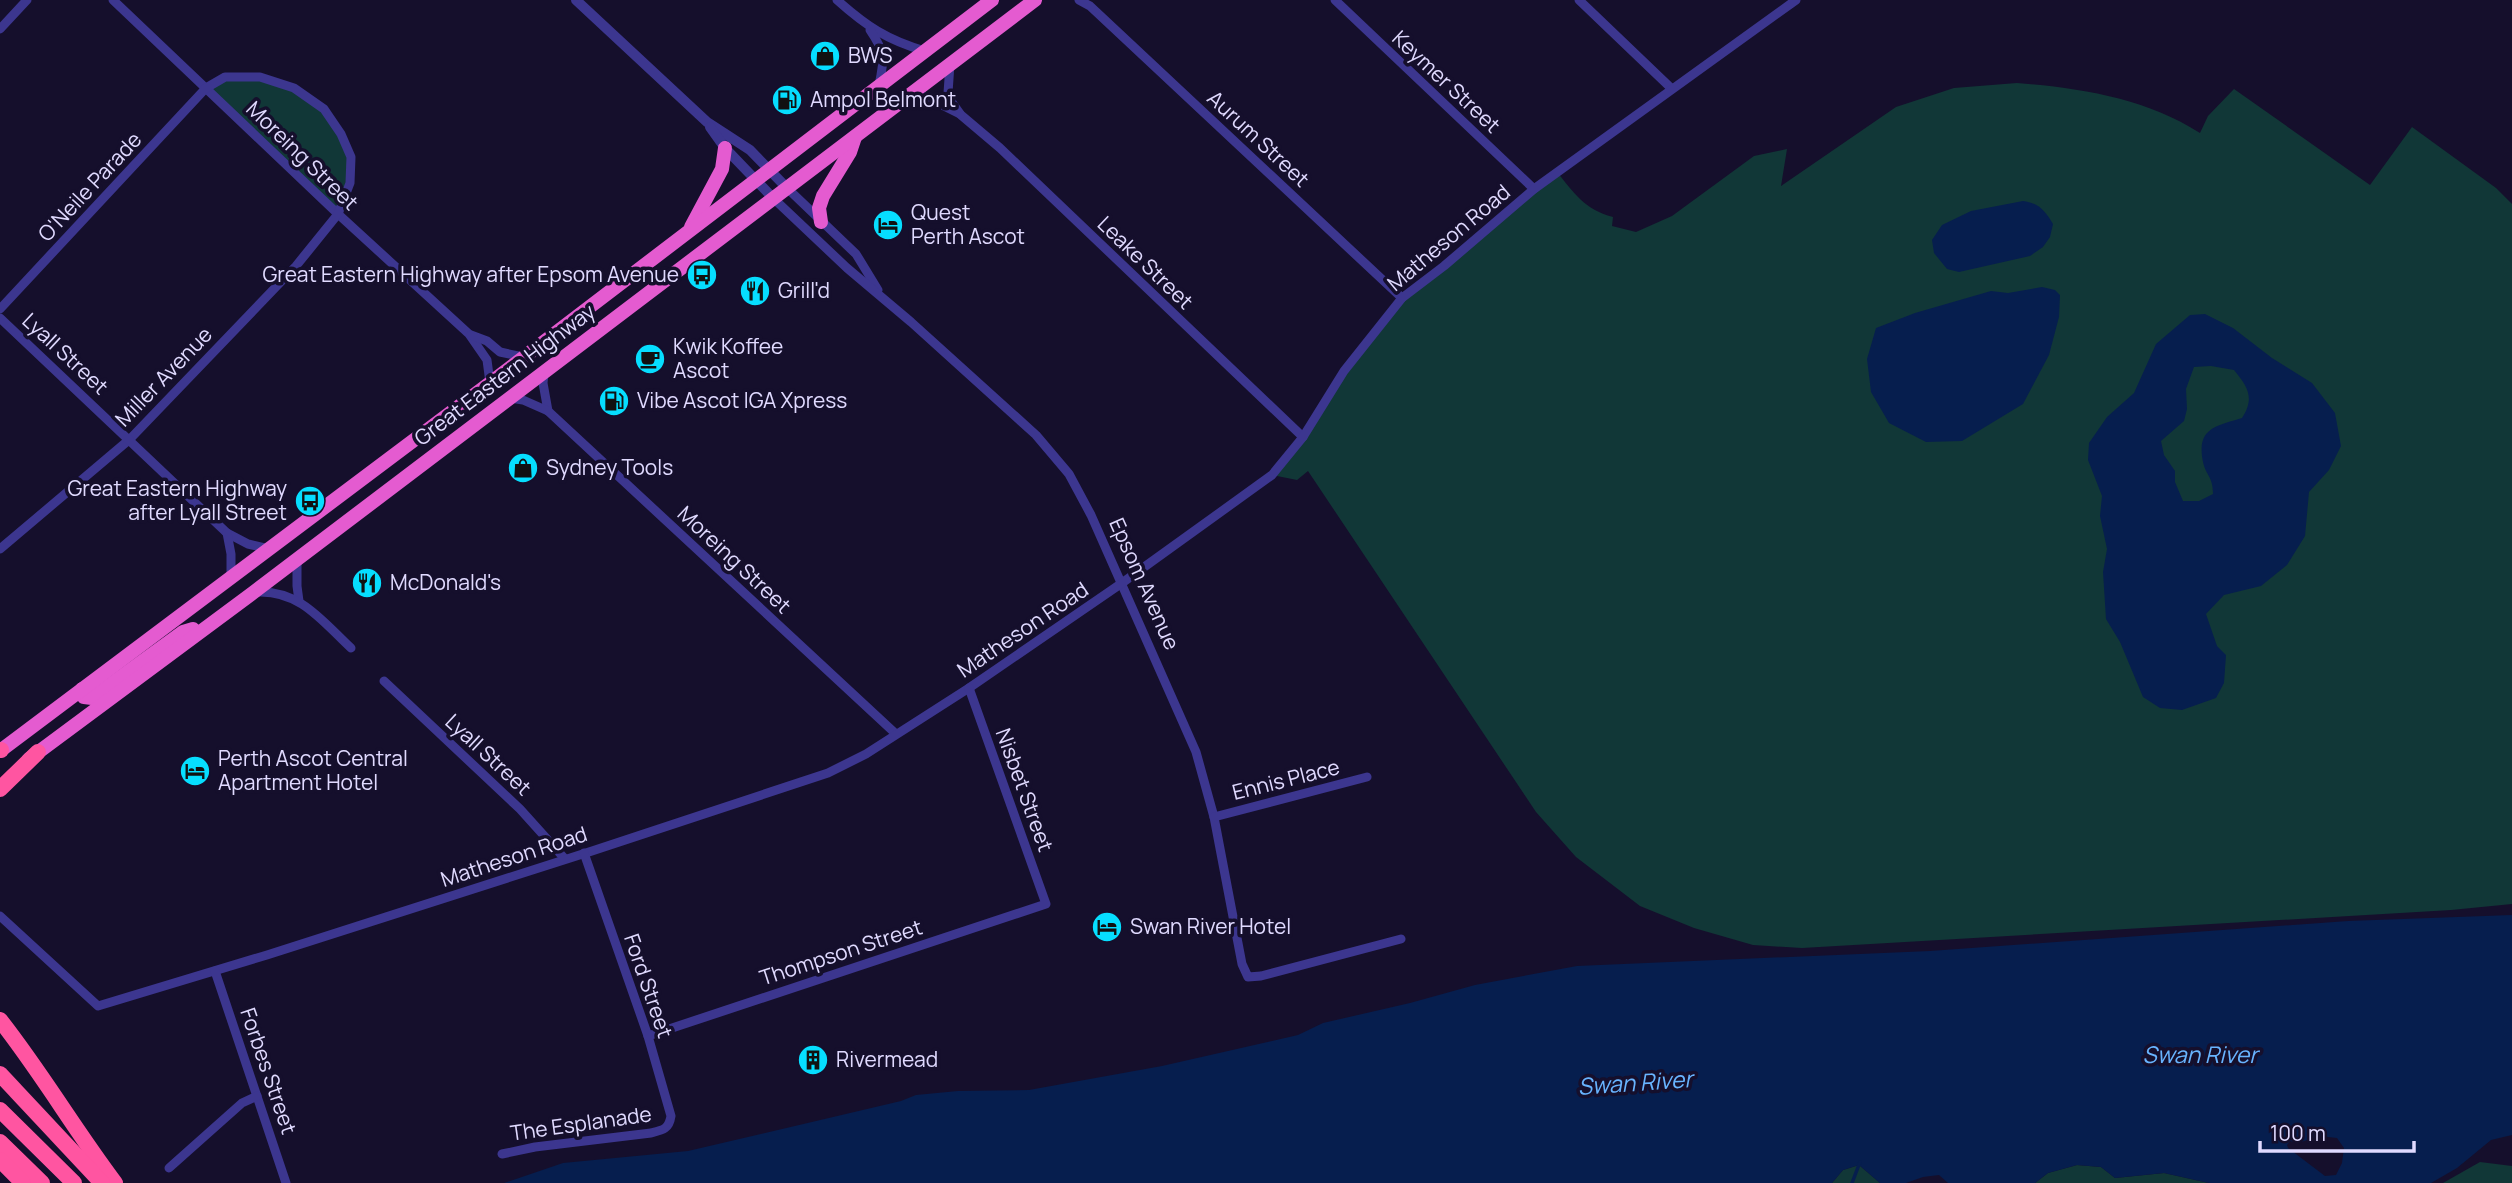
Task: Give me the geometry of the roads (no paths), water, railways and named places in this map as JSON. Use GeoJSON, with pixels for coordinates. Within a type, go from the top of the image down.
{"type":"FeatureCollection","features":[{"type":"Feature","properties":{"kind":"highway","name":"Great Eastern Highway"},"geometry":{"type":"LineString","coordinates":[[0,751],[490,383],[992,0]]}},
{"type":"Feature","properties":{"kind":"highway","name":"Great Eastern Highway"},"geometry":{"type":"LineString","coordinates":[[0,782],[1035,0]]}},
{"type":"Feature","properties":{"kind":"highway"},"geometry":{"type":"LineString","coordinates":[[821,222],[819,208],[823,196],[850,152],[856,136]]}},
{"type":"Feature","properties":{"kind":"highway"},"geometry":{"type":"LineString","coordinates":[[689,231],[722,169],[724,148]]}},
{"type":"Feature","properties":{"kind":"highway"},"geometry":{"type":"LineString","coordinates":[[300,525],[324,515],[427,436],[436,439],[438,452]]}},
{"type":"Feature","properties":{"kind":"highway"},"geometry":{"type":"LineString","coordinates":[[82,689],[84,697],[92,698],[183,632],[208,625]]}},
{"type":"Feature","properties":{"kind":"highway"},"geometry":{"type":"LineString","coordinates":[[0,789],[38,752]]}},
{"type":"Feature","properties":{"kind":"highway"},"geometry":{"type":"LineString","coordinates":[[0,1020],[36,1065],[87,1145],[115,1183]]}},
{"type":"Feature","properties":{"kind":"highway"},"geometry":{"type":"LineString","coordinates":[[0,1074],[102,1183]]}},
{"type":"Feature","properties":{"kind":"highway"},"geometry":{"type":"LineString","coordinates":[[0,1110],[74,1183]]}},
{"type":"Feature","properties":{"kind":"highway"},"geometry":{"type":"LineString","coordinates":[[0,1142],[43,1183]]}},
{"type":"Feature","properties":{"kind":"highway"},"geometry":{"type":"LineString","coordinates":[[0,1160],[23,1183]]}},
{"type":"Feature","properties":{"kind":"street"},"geometry":{"type":"LineString","coordinates":[[0,29],[27,0]]}},
{"type":"Feature","properties":{"kind":"street","name":"Moreing Street"},"geometry":{"type":"LineString","coordinates":[[113,0],[338,214],[469,334],[487,360],[490,383]]}},
{"type":"Feature","properties":{"kind":"street","name":"Epsom Avenue"},"geometry":{"type":"LineString","coordinates":[[576,0],[707,122],[750,150],[856,254],[880,295]]}},
{"type":"Feature","properties":{"kind":"street"},"geometry":{"type":"LineString","coordinates":[[838,0],[869,28],[895,42],[925,51]]}},
{"type":"Feature","properties":{"kind":"street","name":"Aurum Street"},"geometry":{"type":"LineString","coordinates":[[1079,0],[1090,3],[1402,298]]}},
{"type":"Feature","properties":{"kind":"street","name":"Keymer Street"},"geometry":{"type":"LineString","coordinates":[[1335,0],[1534,189]]}},
{"type":"Feature","properties":{"kind":"street"},"geometry":{"type":"LineString","coordinates":[[1579,0],[1672,89]]}},
{"type":"Feature","properties":{"kind":"street","name":"Matheson Road"},"geometry":{"type":"LineString","coordinates":[[0,916],[99,1006],[828,773],[866,754],[969,688],[1122,583],[1272,475],[1303,437],[1344,371],[1402,298],[1534,189],[1796,0]]}},
{"type":"Feature","properties":{"kind":"street"},"geometry":{"type":"LineString","coordinates":[[869,28],[882,48],[884,63],[879,87]]}},
{"type":"Feature","properties":{"kind":"street","name":"Leake Street"},"geometry":{"type":"LineString","coordinates":[[950,64],[948,93],[961,115]]}},
{"type":"Feature","properties":{"kind":"street","name":"Miller Avenue"},"geometry":{"type":"LineString","coordinates":[[0,549],[130,439],[184,380],[296,267],[338,214],[350,183],[351,157],[341,134],[324,109],[294,88],[260,76],[225,77],[206,88]]}},
{"type":"Feature","properties":{"kind":"street","name":"O'Neile Parade"},"geometry":{"type":"LineString","coordinates":[[0,309],[206,88]]}},
{"type":"Feature","properties":{"kind":"street","name":"Leake Street"},"geometry":{"type":"LineString","coordinates":[[914,91],[961,115],[1000,148],[1303,437]]}},
{"type":"Feature","properties":{"kind":"street","name":"Epsom Avenue"},"geometry":{"type":"LineString","coordinates":[[707,122],[724,148],[773,198],[847,268],[1036,435],[1069,474],[1091,515],[1196,752],[1214,817],[1242,964],[1248,977],[1261,976],[1401,939]]}},
{"type":"Feature","properties":{"kind":"street","name":"Lyall Street"},"geometry":{"type":"LineString","coordinates":[[0,318],[227,533],[248,544],[269,549]]}},
{"type":"Feature","properties":{"kind":"street","name":"Moreing Street"},"geometry":{"type":"LineString","coordinates":[[469,334],[487,341],[500,352],[523,357]]}},
{"type":"Feature","properties":{"kind":"street"},"geometry":{"type":"LineString","coordinates":[[544,373],[548,411]]}},
{"type":"Feature","properties":{"kind":"street","name":"Moreing Street"},"geometry":{"type":"LineString","coordinates":[[510,398],[523,400],[548,411],[896,734]]}},
{"type":"Feature","properties":{"kind":"street"},"geometry":{"type":"LineString","coordinates":[[227,533],[232,577]]}},
{"type":"Feature","properties":{"kind":"street"},"geometry":{"type":"LineString","coordinates":[[297,559],[299,601]]}},
{"type":"Feature","properties":{"kind":"street"},"geometry":{"type":"LineString","coordinates":[[254,592],[274,591],[299,601],[351,648]]}},
{"type":"Feature","properties":{"kind":"street","name":"Lyall Street"},"geometry":{"type":"LineString","coordinates":[[384,681],[520,809],[565,859]]}},
{"type":"Feature","properties":{"kind":"street","name":"Nisbet Street"},"geometry":{"type":"LineString","coordinates":[[969,688],[1046,904]]}},
{"type":"Feature","properties":{"kind":"street","name":"Ennis Place"},"geometry":{"type":"LineString","coordinates":[[1214,817],[1367,777]]}},
{"type":"Feature","properties":{"kind":"street","name":"Ford Street"},"geometry":{"type":"LineString","coordinates":[[584,853],[648,1036],[671,1116],[670,1124],[664,1130]]}},
{"type":"Feature","properties":{"kind":"street","name":"Thompson Street"},"geometry":{"type":"LineString","coordinates":[[648,1036],[1046,904]]}},
{"type":"Feature","properties":{"kind":"street","name":"Forbes Street"},"geometry":{"type":"LineString","coordinates":[[215,971],[286,1183]]}},
{"type":"Feature","properties":{"kind":"street"},"geometry":{"type":"LineString","coordinates":[[169,1168],[242,1103],[257,1096]]}},
{"type":"Feature","properties":{"kind":"street","name":"The Esplanade"},"geometry":{"type":"LineString","coordinates":[[502,1154],[664,1130]]}},
{"type":"Feature","properties":{"kind":"water"},"geometry":{"type":"Polygon","coordinates":[[[2023,201],[2041,208],[2053,224],[2050,237],[2043,247],[2030,256],[1959,272],[1947,269],[1934,253],[1932,240],[1942,225],[1971,211],[2023,201]]]}},
{"type":"Feature","properties":{"kind":"water"},"geometry":{"type":"Polygon","coordinates":[[[2042,287],[2055,290],[2060,295],[2059,317],[2049,355],[2023,404],[1962,441],[1926,442],[1889,423],[1871,392],[1867,359],[1876,328],[1915,313],[1991,291],[2008,293],[2042,287]]]}},
{"type":"Feature","properties":{"kind":"water"},"geometry":{"type":"Polygon","coordinates":[[[2205,314],[2233,328],[2272,358],[2312,383],[2335,413],[2341,446],[2329,470],[2309,492],[2305,536],[2287,565],[2261,586],[2224,595],[2206,614],[2217,646],[2226,655],[2224,683],[2216,698],[2182,710],[2160,708],[2143,697],[2120,642],[2106,619],[2103,572],[2107,549],[2100,516],[2102,496],[2088,460],[2089,443],[2107,417],[2134,393],[2156,344],[2190,315],[2205,314]],[[2211,366],[2194,367],[2186,389],[2187,409],[2184,421],[2161,441],[2164,455],[2175,471],[2175,482],[2183,501],[2199,501],[2213,494],[2212,483],[2203,462],[2202,442],[2210,430],[2242,418],[2246,411],[2248,393],[2234,370],[2211,366]]]}},
{"type":"Feature","properties":{"kind":"water","name":"Swan River"},"geometry":{"type":"Polygon","coordinates":[[[2512,915],[2512,1135],[2491,1140],[2457,1168],[2431,1183],[2209,1183],[2164,1173],[2115,1178],[2101,1167],[2077,1165],[2048,1173],[2035,1183],[1948,1183],[1939,1175],[1906,1183],[1880,1183],[1859,1165],[1843,1170],[1832,1183],[504,1183],[563,1163],[688,1151],[901,1101],[916,1095],[958,1091],[1029,1090],[1162,1066],[1298,1035],[1323,1023],[1475,985],[1577,966],[1930,951],[2348,921],[2512,915]],[[2319,1136],[2298,1143],[2290,1141],[2287,1145],[2325,1176],[2336,1175],[2342,1163],[2344,1148],[2337,1138],[2319,1136]]]}},
{"type":"Feature","properties":{"kind":"waterway"},"geometry":{"type":"LineString","coordinates":[[1852,1183],[1860,1162]]}},
{"type":"Feature","properties":{"kind":"place","name":"BWS"},"geometry":{"type":"Point","coordinates":[825,56]}},
{"type":"Feature","properties":{"kind":"place","name":"Ampol Belmont"},"geometry":{"type":"Point","coordinates":[787,100]}},
{"type":"Feature","properties":{"kind":"place","name":"Quest Perth Ascot"},"geometry":{"type":"Point","coordinates":[888,225]}},
{"type":"Feature","properties":{"kind":"place","name":"Great Eastern Highway after Epsom Avenue"},"geometry":{"type":"Point","coordinates":[702,275]}},
{"type":"Feature","properties":{"kind":"place","name":"Grill'd"},"geometry":{"type":"Point","coordinates":[755,291]}},
{"type":"Feature","properties":{"kind":"place","name":"Kwik Koffee Ascot"},"geometry":{"type":"Point","coordinates":[650,359]}},
{"type":"Feature","properties":{"kind":"place","name":"Vibe Ascot IGA Xpress"},"geometry":{"type":"Point","coordinates":[614,401]}},
{"type":"Feature","properties":{"kind":"place","name":"Sydney Tools"},"geometry":{"type":"Point","coordinates":[523,468]}},
{"type":"Feature","properties":{"kind":"place","name":"Great Eastern Highway after Lyall Street"},"geometry":{"type":"Point","coordinates":[310,501]}},
{"type":"Feature","properties":{"kind":"place","name":"McDonald's"},"geometry":{"type":"Point","coordinates":[367,583]}},
{"type":"Feature","properties":{"kind":"place","name":"Perth Ascot Central Apartment Hotel"},"geometry":{"type":"Point","coordinates":[195,771]}},
{"type":"Feature","properties":{"kind":"place","name":"Swan River Hotel"},"geometry":{"type":"Point","coordinates":[1107,927]}},
{"type":"Feature","properties":{"kind":"place","name":"Rivermead"},"geometry":{"type":"Point","coordinates":[813,1060]}}]}
